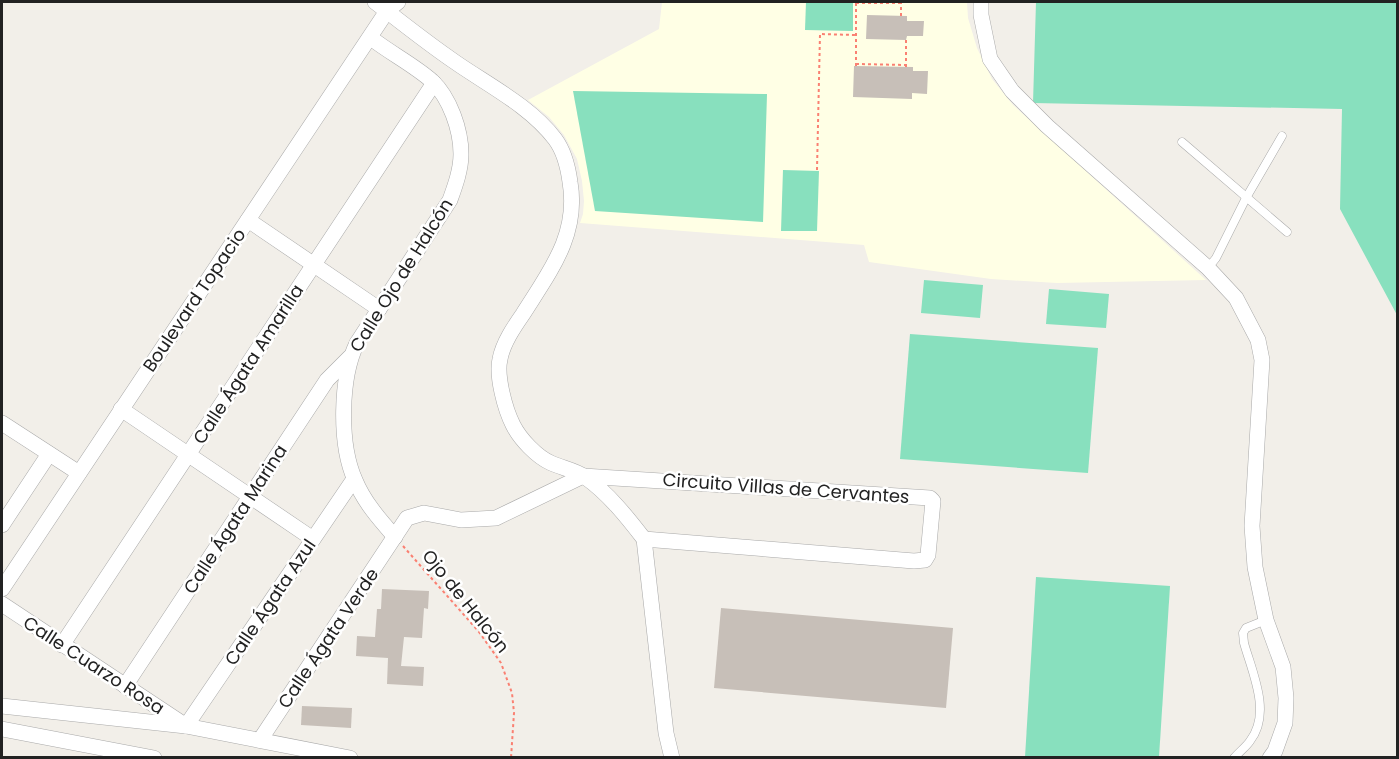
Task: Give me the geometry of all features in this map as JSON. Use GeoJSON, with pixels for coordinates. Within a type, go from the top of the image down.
{"type":"FeatureCollection","features":[{"type":"Feature","properties":{"kind":"street"},"geometry":{"type":"LineString","coordinates":[[375,2],[393,6],[437,50],[536,118],[556,141],[563,154],[573,196],[566,241],[508,338],[500,359],[501,386],[513,425],[522,438],[549,462],[583,476],[625,514],[644,539],[666,733],[672,758]]}},
{"type":"Feature","properties":{"kind":"street"},"geometry":{"type":"LineString","coordinates":[[981,2],[981,15],[990,59],[1012,91],[1047,126],[1208,268],[1236,298],[1258,340],[1262,360],[1252,526],[1255,567],[1266,620],[1282,667],[1286,698],[1285,723],[1275,751],[1270,758]]}},
{"type":"Feature","properties":{"kind":"street","name":"Boulevard Topacio"},"geometry":{"type":"LineString","coordinates":[[2,589],[393,6]]}},
{"type":"Feature","properties":{"kind":"street","name":"Calle Ojo de Halcón"},"geometry":{"type":"LineString","coordinates":[[371,38],[434,83],[445,100],[458,132],[461,155],[457,183],[450,200],[350,357],[346,377],[346,450],[354,479],[365,500],[395,537]]}},
{"type":"Feature","properties":{"kind":"street","name":"Calle Ágata Amarilla"},"geometry":{"type":"LineString","coordinates":[[62,645],[434,83]]}},
{"type":"Feature","properties":{"kind":"street"},"geometry":{"type":"LineString","coordinates":[[248,220],[379,309]]}},
{"type":"Feature","properties":{"kind":"street","name":"Calle Ágata Marina"},"geometry":{"type":"LineString","coordinates":[[125,686],[327,380],[350,357]]}},
{"type":"Feature","properties":{"kind":"street"},"geometry":{"type":"LineString","coordinates":[[121,409],[313,539]]}},
{"type":"Feature","properties":{"kind":"street"},"geometry":{"type":"LineString","coordinates":[[2,423],[79,473]]}},
{"type":"Feature","properties":{"kind":"street"},"geometry":{"type":"LineString","coordinates":[[4,518],[50,454]]}},
{"type":"Feature","properties":{"kind":"street","name":"Calle Ágata Verde"},"geometry":{"type":"LineString","coordinates":[[260,740],[407,518],[424,513],[461,520],[496,518],[583,476]]}},
{"type":"Feature","properties":{"kind":"street","name":"Circuito Villas de Cervantes"},"geometry":{"type":"LineString","coordinates":[[583,476],[930,498],[933,501],[928,555],[925,560],[838,556],[644,539]]}},
{"type":"Feature","properties":{"kind":"street","name":"Calle Ágata Azul"},"geometry":{"type":"LineString","coordinates":[[186,726],[354,479]]}},
{"type":"Feature","properties":{"kind":"street","name":"Calle Cuarzo Rosa"},"geometry":{"type":"LineString","coordinates":[[2,604],[186,726]]}},
{"type":"Feature","properties":{"kind":"street"},"geometry":{"type":"LineString","coordinates":[[2,706],[186,726],[350,758]]}},
{"type":"Feature","properties":{"kind":"street"},"geometry":{"type":"LineString","coordinates":[[2,729],[154,758]]}},
{"type":"Feature","properties":{"kind":"lane"},"geometry":{"type":"LineString","coordinates":[[1208,268],[1282,136]]}},
{"type":"Feature","properties":{"kind":"lane"},"geometry":{"type":"LineString","coordinates":[[1182,142],[1287,232]]}},
{"type":"Feature","properties":{"kind":"lane"},"geometry":{"type":"LineString","coordinates":[[1234,758],[1251,740],[1259,723],[1260,700],[1243,633],[1246,628],[1266,620]]}},
{"type":"Feature","properties":{"kind":"path"},"geometry":{"type":"LineString","coordinates":[[901,16],[901,2],[856,2],[856,65],[906,66],[906,40]]}},
{"type":"Feature","properties":{"kind":"path"},"geometry":{"type":"LineString","coordinates":[[817,171],[820,34],[856,35]]}},
{"type":"Feature","properties":{"kind":"path","name":"Ojo de Halcón"},"geometry":{"type":"LineString","coordinates":[[395,537],[479,632],[501,663],[512,693],[514,713],[511,758]]}},
{"type":"Feature","properties":{"kind":"shaded area"},"geometry":{"type":"Polygon","coordinates":[[[662,2],[967,2],[968,18],[977,48],[992,79],[1013,105],[1206,280],[1057,283],[991,279],[869,262],[864,245],[580,223],[584,201],[577,159],[564,135],[549,117],[528,100],[659,29],[662,2]]]}},
{"type":"Feature","properties":{"kind":"green space"},"geometry":{"type":"Polygon","coordinates":[[[806,2],[853,2],[853,31],[805,30],[806,2]]]}},
{"type":"Feature","properties":{"kind":"green space"},"geometry":{"type":"Polygon","coordinates":[[[1036,2],[1397,2],[1397,315],[1340,209],[1342,109],[1033,103],[1036,2]]]}},
{"type":"Feature","properties":{"kind":"green space"},"geometry":{"type":"Polygon","coordinates":[[[573,91],[767,94],[763,222],[595,211],[573,91]]]}},
{"type":"Feature","properties":{"kind":"green space"},"geometry":{"type":"Polygon","coordinates":[[[783,170],[819,171],[817,231],[781,231],[783,170]]]}},
{"type":"Feature","properties":{"kind":"green space"},"geometry":{"type":"Polygon","coordinates":[[[924,280],[983,285],[980,318],[921,313],[924,280]]]}},
{"type":"Feature","properties":{"kind":"green space"},"geometry":{"type":"Polygon","coordinates":[[[1049,289],[1109,294],[1106,328],[1046,324],[1049,289]]]}},
{"type":"Feature","properties":{"kind":"green space"},"geometry":{"type":"Polygon","coordinates":[[[910,334],[1098,348],[1088,473],[900,459],[910,334]]]}},
{"type":"Feature","properties":{"kind":"green space"},"geometry":{"type":"Polygon","coordinates":[[[1036,577],[1170,586],[1159,757],[1025,757],[1036,577]]]}},
{"type":"Feature","properties":{"kind":"building"},"geometry":{"type":"Polygon","coordinates":[[[867,15],[907,16],[907,21],[924,21],[923,36],[907,36],[906,40],[866,39],[867,15]]]}},
{"type":"Feature","properties":{"kind":"building"},"geometry":{"type":"Polygon","coordinates":[[[854,66],[913,67],[913,71],[928,71],[927,94],[912,93],[912,99],[853,97],[854,66]]]}},
{"type":"Feature","properties":{"kind":"building"},"geometry":{"type":"Polygon","coordinates":[[[382,589],[429,591],[428,609],[424,608],[422,638],[404,637],[401,666],[424,667],[423,686],[387,684],[388,658],[356,656],[357,636],[375,637],[377,609],[381,609],[382,589]]]}},
{"type":"Feature","properties":{"kind":"building"},"geometry":{"type":"Polygon","coordinates":[[[721,608],[953,628],[946,708],[714,688],[721,608]]]}},
{"type":"Feature","properties":{"kind":"building"},"geometry":{"type":"Polygon","coordinates":[[[302,706],[352,708],[351,728],[301,725],[302,706]]]}}]}
